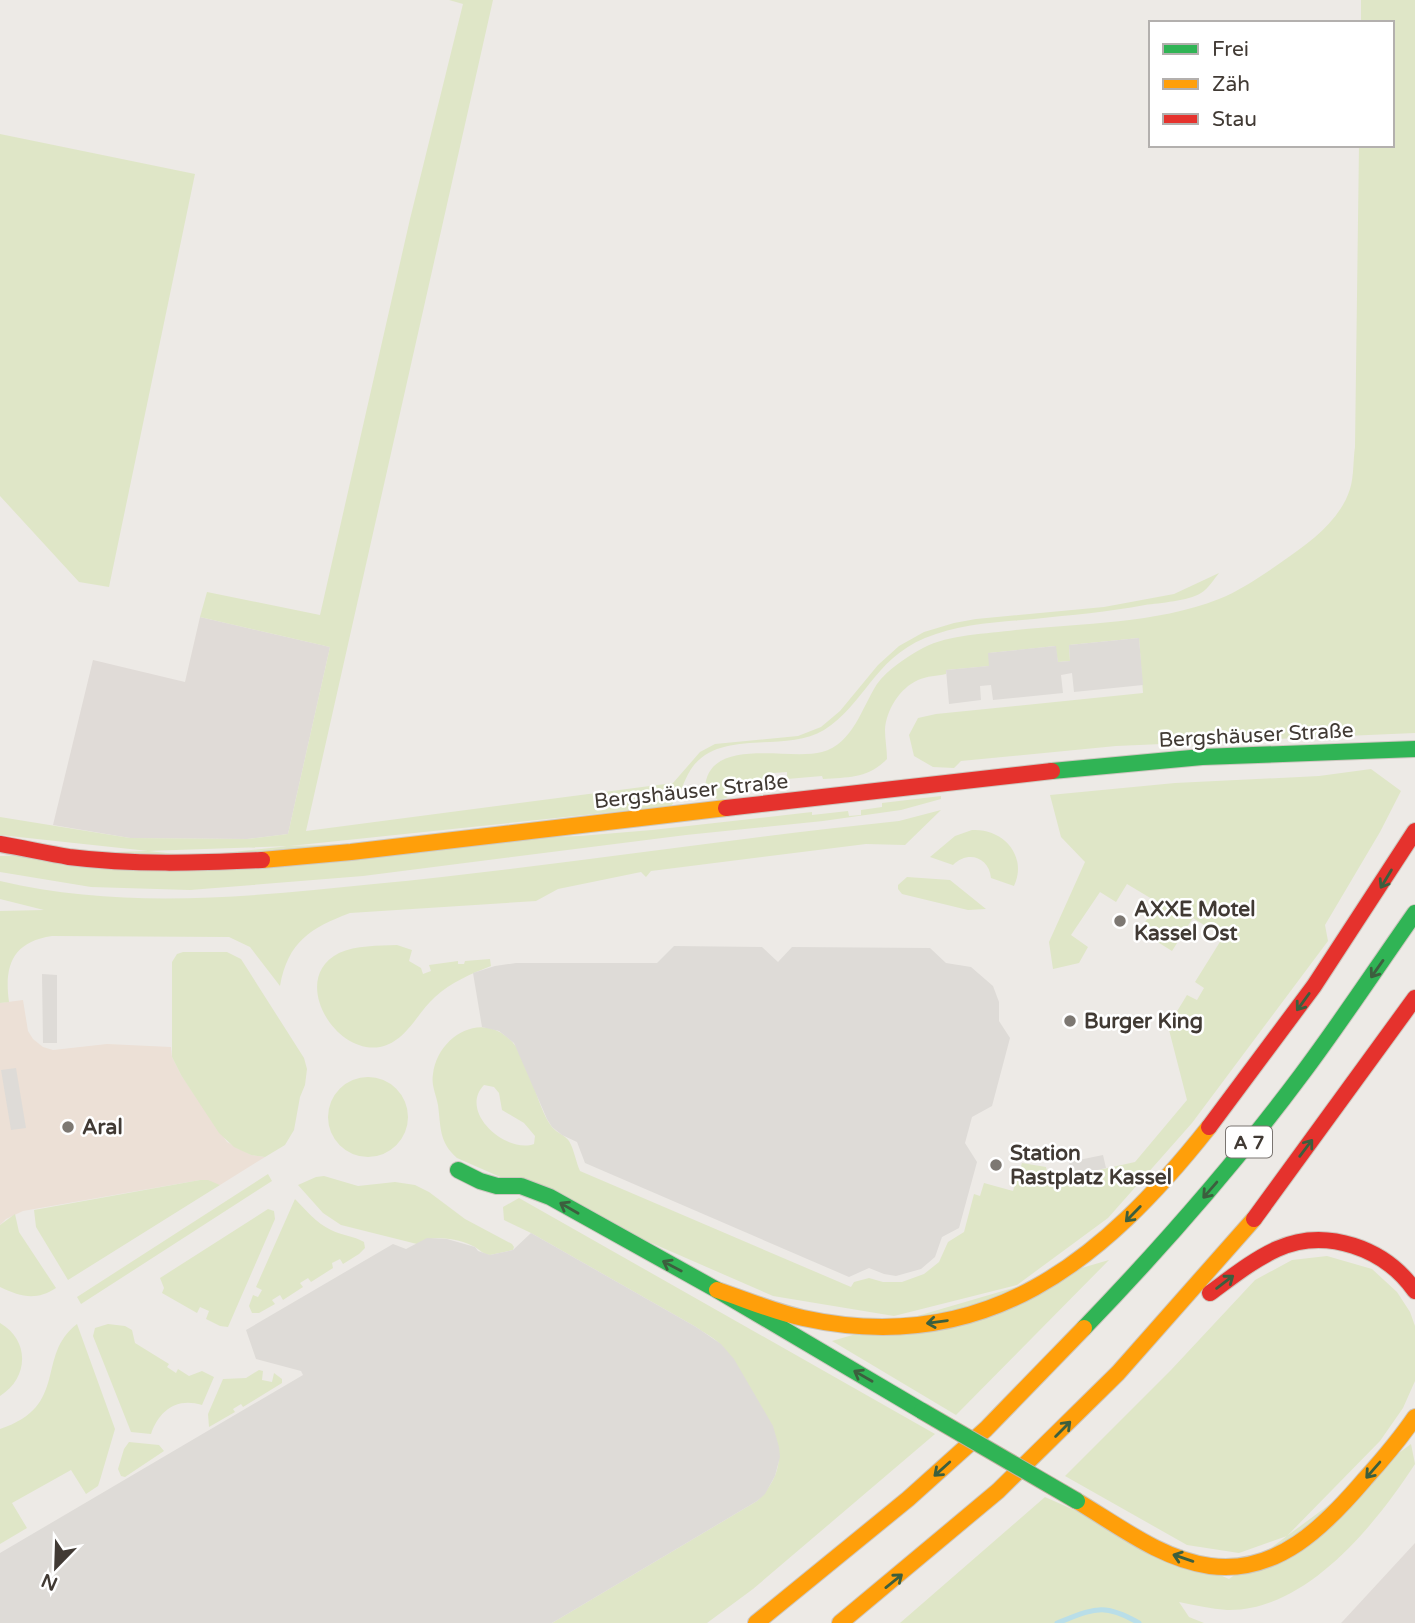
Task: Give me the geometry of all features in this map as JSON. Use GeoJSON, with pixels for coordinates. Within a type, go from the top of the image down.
{"type":"FeatureCollection","features":[{"type":"Feature","properties":{"kind":"main road","name":"Bergshäuser Straße"},"geometry":{"type":"LineString","coordinates":[[0,844],[42,853],[106,861],[170,864],[229,862],[395,846],[1106,765],[1176,759],[1415,749]]}},
{"type":"Feature","properties":{"kind":"main road"},"geometry":{"type":"LineString","coordinates":[[717,1290],[819,1321],[863,1326],[904,1325],[945,1321],[979,1313],[1035,1288],[1074,1265],[1129,1219],[1220,1112],[1338,953],[1415,831]]}},
{"type":"Feature","properties":{"kind":"main road","name":"A 7"},"geometry":{"type":"LineString","coordinates":[[756,1623],[898,1507],[986,1430],[1156,1253],[1232,1164],[1303,1073],[1415,913]]}},
{"type":"Feature","properties":{"kind":"main road","name":"A 7"},"geometry":{"type":"LineString","coordinates":[[840,1623],[998,1491],[1150,1338],[1247,1229],[1415,998]]}},
{"type":"Feature","properties":{"kind":"main road"},"geometry":{"type":"LineString","coordinates":[[458,1170],[496,1186],[521,1186],[550,1196],[717,1290],[1154,1546],[1180,1558],[1229,1568],[1253,1566],[1275,1559],[1316,1532],[1336,1513],[1396,1443],[1415,1416]]}},
{"type":"Feature","properties":{"kind":"main road"},"geometry":{"type":"LineString","coordinates":[[1150,1338],[1259,1257],[1304,1240],[1324,1239],[1368,1250],[1407,1278],[1415,1291]]}},
{"type":"Feature","properties":{"kind":"shaded area"},"geometry":{"type":"Polygon","coordinates":[[[200,617],[330,647],[288,834],[247,839],[130,838],[53,825],[93,660],[185,682],[200,617]]]}},
{"type":"Feature","properties":{"kind":"shaded area"},"geometry":{"type":"Polygon","coordinates":[[[1139,638],[1143,685],[1074,692],[1072,673],[1061,675],[1063,693],[993,700],[991,685],[980,686],[981,700],[949,704],[946,670],[989,666],[988,653],[1056,646],[1058,662],[1070,661],[1069,645],[1139,638]]]}},
{"type":"Feature","properties":{"kind":"shaded area"},"geometry":{"type":"Polygon","coordinates":[[[674,946],[762,947],[778,962],[792,947],[930,948],[946,963],[971,967],[993,986],[999,1002],[999,1021],[1010,1038],[992,1106],[972,1117],[965,1143],[977,1162],[959,1228],[942,1237],[935,1257],[921,1269],[896,1276],[869,1268],[849,1277],[585,1163],[577,1142],[562,1135],[547,1119],[514,1043],[499,1031],[482,1027],[473,973],[516,963],[657,963],[674,946]]]}},
{"type":"Feature","properties":{"kind":"shaded area"},"geometry":{"type":"Polygon","coordinates":[[[42,974],[57,975],[57,1043],[43,1043],[42,974]]]}},
{"type":"Feature","properties":{"kind":"shaded area"},"geometry":{"type":"Polygon","coordinates":[[[23,1000],[28,1031],[43,1047],[53,1050],[107,1044],[171,1047],[172,1057],[181,1075],[227,1142],[251,1155],[265,1157],[220,1185],[200,1180],[23,1211],[0,1225],[0,1003],[23,1000]]]}},
{"type":"Feature","properties":{"kind":"shaded area"},"geometry":{"type":"Polygon","coordinates":[[[16,1068],[26,1128],[11,1130],[1,1070],[16,1068]]]}},
{"type":"Feature","properties":{"kind":"shaded area"},"geometry":{"type":"Polygon","coordinates":[[[1103,1155],[1106,1168],[1072,1176],[1069,1162],[1103,1155]]]}},
{"type":"Feature","properties":{"kind":"shaded area"},"geometry":{"type":"Polygon","coordinates":[[[531,1233],[696,1327],[721,1344],[734,1359],[773,1426],[779,1447],[780,1457],[775,1476],[765,1494],[757,1501],[552,1623],[0,1623],[0,1553],[303,1375],[301,1371],[256,1359],[246,1330],[393,1244],[406,1249],[427,1238],[447,1239],[475,1247],[478,1251],[490,1255],[513,1250],[531,1233]]]}},
{"type":"Feature","properties":{"kind":"shaded area"},"geometry":{"type":"Polygon","coordinates":[[[1415,1543],[1415,1623],[1341,1623],[1343,1621],[1415,1543]]]}},
{"type":"Feature","properties":{"kind":"green space"},"geometry":{"type":"Polygon","coordinates":[[[449,0],[493,0],[306,831],[673,783],[700,752],[715,744],[798,736],[821,727],[840,711],[878,665],[899,646],[924,632],[976,619],[1104,607],[1174,594],[1219,573],[1204,591],[1182,600],[978,624],[925,638],[893,658],[850,708],[824,730],[809,737],[738,744],[707,754],[694,765],[671,806],[195,856],[0,835],[0,817],[130,838],[247,839],[288,834],[330,647],[200,617],[207,592],[320,615],[410,219],[463,4],[449,0]]]}},
{"type":"Feature","properties":{"kind":"green space"},"geometry":{"type":"Polygon","coordinates":[[[1361,0],[1415,0],[1415,733],[1116,746],[961,761],[954,768],[933,767],[914,756],[909,735],[918,718],[1143,693],[1139,638],[1069,645],[1070,661],[1058,662],[1055,646],[989,653],[990,666],[946,670],[946,674],[918,680],[905,688],[895,700],[886,722],[887,759],[865,774],[823,779],[822,776],[787,779],[787,772],[773,773],[773,781],[740,785],[726,798],[718,800],[705,789],[709,772],[719,762],[734,756],[808,754],[833,748],[856,724],[881,679],[923,648],[968,635],[1144,618],[1195,607],[1219,599],[1252,582],[1303,547],[1331,521],[1350,489],[1355,447],[1359,147],[1394,147],[1394,21],[1361,21],[1361,0]]]}},
{"type":"Feature","properties":{"kind":"green space"},"geometry":{"type":"Polygon","coordinates":[[[0,134],[195,174],[109,587],[79,582],[0,496],[0,134]]]}},
{"type":"Feature","properties":{"kind":"green space"},"geometry":{"type":"Polygon","coordinates":[[[1371,769],[1401,791],[1325,925],[1328,941],[1192,1123],[1108,1218],[1017,1285],[894,1316],[773,1296],[457,1158],[444,1140],[433,1082],[436,1061],[450,1040],[460,1033],[471,1028],[495,1030],[515,1045],[546,1118],[554,1129],[569,1141],[580,1171],[851,1287],[854,1282],[869,1278],[883,1282],[902,1282],[924,1274],[939,1262],[948,1242],[964,1232],[974,1194],[980,1196],[984,1183],[1013,1191],[1022,1163],[1046,1167],[1049,1181],[1135,1162],[1187,1100],[1168,1026],[1187,995],[1197,1000],[1204,988],[1195,982],[1223,937],[1193,918],[1172,951],[1140,931],[1157,902],[1127,884],[1116,902],[1100,892],[1071,935],[1088,947],[1079,963],[1053,969],[1049,942],[1085,862],[1061,837],[1050,795],[1175,783],[1319,776],[1371,769]],[[484,1085],[478,1096],[477,1107],[481,1118],[499,1137],[511,1143],[534,1144],[535,1136],[524,1123],[502,1110],[499,1093],[494,1087],[484,1085]]]}},
{"type":"Feature","properties":{"kind":"green space"},"geometry":{"type":"Polygon","coordinates":[[[941,796],[941,799],[901,810],[823,821],[686,835],[363,876],[190,890],[91,887],[0,872],[0,856],[580,836],[812,812],[812,815],[848,811],[849,816],[861,815],[861,810],[882,807],[882,803],[941,796]]]}},
{"type":"Feature","properties":{"kind":"green space"},"geometry":{"type":"Polygon","coordinates":[[[941,810],[905,845],[866,844],[651,871],[646,877],[641,872],[558,889],[536,901],[350,913],[312,931],[303,939],[289,958],[280,986],[250,947],[229,937],[52,936],[38,939],[19,950],[8,977],[9,1002],[0,1003],[0,911],[44,910],[0,899],[0,881],[93,896],[187,898],[280,893],[505,870],[899,821],[941,810]]]}},
{"type":"Feature","properties":{"kind":"green space"},"geometry":{"type":"Polygon","coordinates":[[[972,830],[994,834],[1010,846],[1018,864],[1014,886],[991,878],[986,865],[977,858],[965,858],[953,865],[930,857],[955,836],[972,830]]]}},
{"type":"Feature","properties":{"kind":"green space"},"geometry":{"type":"Polygon","coordinates":[[[907,877],[950,880],[986,909],[968,910],[902,894],[898,885],[907,877]]]}},
{"type":"Feature","properties":{"kind":"green space"},"geometry":{"type":"Polygon","coordinates":[[[397,945],[412,950],[409,961],[421,968],[423,974],[431,971],[429,965],[458,961],[458,964],[464,964],[465,961],[490,959],[491,966],[441,992],[404,1033],[389,1044],[380,1047],[363,1046],[347,1039],[334,1027],[318,996],[318,979],[325,965],[339,953],[360,947],[397,945]]]}},
{"type":"Feature","properties":{"kind":"green space"},"geometry":{"type":"Polygon","coordinates":[[[227,952],[241,959],[304,1058],[307,1069],[305,1085],[294,1130],[285,1145],[265,1157],[251,1155],[234,1147],[219,1133],[172,1057],[172,962],[177,954],[227,952]]]}},
{"type":"Feature","properties":{"kind":"green space"},"geometry":{"type":"Polygon","coordinates":[[[360,1077],[376,1077],[397,1088],[408,1109],[408,1125],[397,1146],[376,1157],[360,1157],[346,1151],[334,1139],[328,1125],[328,1109],[334,1095],[346,1083],[360,1077]]]}},
{"type":"Feature","properties":{"kind":"green space"},"geometry":{"type":"Polygon","coordinates":[[[268,1174],[272,1181],[81,1304],[77,1297],[268,1174]]]}},
{"type":"Feature","properties":{"kind":"green space"},"geometry":{"type":"Polygon","coordinates":[[[324,1176],[358,1186],[395,1182],[415,1185],[465,1219],[512,1244],[513,1250],[490,1255],[454,1239],[438,1238],[417,1244],[341,1225],[323,1213],[298,1185],[324,1176]]]}},
{"type":"Feature","properties":{"kind":"green space"},"geometry":{"type":"Polygon","coordinates":[[[200,1180],[220,1185],[68,1280],[36,1227],[34,1210],[200,1180]]]}},
{"type":"Feature","properties":{"kind":"green space"},"geometry":{"type":"Polygon","coordinates":[[[519,1198],[935,1434],[753,1589],[707,1623],[552,1623],[757,1501],[769,1486],[779,1458],[773,1429],[766,1415],[733,1360],[719,1343],[696,1327],[504,1220],[503,1207],[519,1198]]]}},
{"type":"Feature","properties":{"kind":"green space"},"geometry":{"type":"Polygon","coordinates":[[[295,1199],[321,1224],[364,1242],[365,1248],[343,1264],[340,1259],[332,1263],[333,1268],[311,1282],[308,1278],[300,1283],[303,1287],[283,1300],[280,1295],[272,1300],[275,1304],[259,1313],[252,1313],[249,1306],[253,1295],[258,1297],[262,1290],[256,1287],[295,1199]]]}},
{"type":"Feature","properties":{"kind":"green space"},"geometry":{"type":"Polygon","coordinates":[[[268,1209],[274,1211],[275,1219],[228,1327],[206,1319],[209,1311],[200,1307],[197,1313],[162,1293],[164,1288],[160,1278],[268,1209]]]}},
{"type":"Feature","properties":{"kind":"green space"},"geometry":{"type":"Polygon","coordinates":[[[15,1214],[19,1232],[56,1288],[42,1295],[28,1296],[0,1287],[0,1225],[15,1214]]]}},
{"type":"Feature","properties":{"kind":"green space"},"geometry":{"type":"Polygon","coordinates":[[[1327,1256],[1372,1269],[1397,1292],[1410,1312],[1415,1326],[1415,1381],[1403,1408],[1380,1441],[1287,1536],[1239,1553],[1187,1545],[1065,1476],[1171,1370],[1255,1280],[1292,1260],[1327,1256]]]}},
{"type":"Feature","properties":{"kind":"green space"},"geometry":{"type":"Polygon","coordinates":[[[1109,1260],[956,1415],[832,1341],[1109,1260]]]}},
{"type":"Feature","properties":{"kind":"green space"},"geometry":{"type":"Polygon","coordinates":[[[0,1323],[17,1339],[22,1359],[16,1379],[0,1396],[0,1323]]]}},
{"type":"Feature","properties":{"kind":"green space"},"geometry":{"type":"Polygon","coordinates":[[[77,1324],[115,1429],[98,1486],[86,1494],[71,1470],[12,1503],[27,1528],[0,1544],[0,1429],[22,1419],[36,1407],[44,1394],[57,1351],[77,1324]]]}},
{"type":"Feature","properties":{"kind":"green space"},"geometry":{"type":"Polygon","coordinates":[[[108,1324],[125,1326],[132,1330],[135,1343],[169,1364],[167,1367],[176,1373],[178,1369],[189,1376],[202,1371],[214,1377],[202,1405],[184,1403],[170,1408],[159,1419],[151,1434],[131,1432],[93,1336],[95,1328],[108,1324]]]}},
{"type":"Feature","properties":{"kind":"green space"},"geometry":{"type":"Polygon","coordinates":[[[259,1370],[263,1371],[262,1380],[272,1382],[274,1373],[282,1379],[282,1383],[243,1407],[241,1404],[233,1409],[235,1412],[209,1427],[208,1414],[223,1379],[246,1378],[259,1370]]]}},
{"type":"Feature","properties":{"kind":"green space"},"geometry":{"type":"Polygon","coordinates":[[[129,1442],[159,1445],[164,1451],[125,1477],[121,1476],[118,1469],[129,1442]]]}},
{"type":"Feature","properties":{"kind":"green space"},"geometry":{"type":"Polygon","coordinates":[[[1411,1444],[1415,1464],[1359,1537],[1311,1581],[1256,1607],[1227,1610],[1179,1602],[1189,1617],[1204,1623],[900,1623],[1045,1497],[1229,1579],[1411,1444]]]}},
{"type":"Feature","properties":{"kind":"waterway"},"geometry":{"type":"LineString","coordinates":[[1057,1623],[1098,1610],[1116,1612],[1139,1623]]}},
{"type":"Feature","properties":{"kind":"traffic: fast"},"geometry":{"type":"LineString","coordinates":[[1052,771],[1202,757],[1415,749]]}},
{"type":"Feature","properties":{"kind":"traffic: fast"},"geometry":{"type":"LineString","coordinates":[[1084,1328],[1170,1236],[1251,1140],[1316,1054],[1415,913]]}},
{"type":"Feature","properties":{"kind":"traffic: fast"},"geometry":{"type":"LineString","coordinates":[[458,1170],[497,1186],[521,1186],[550,1197],[717,1290],[922,1411]]}},
{"type":"Feature","properties":{"kind":"traffic: fast"},"geometry":{"type":"LineString","coordinates":[[922,1411],[1077,1501]]}},
{"type":"Feature","properties":{"kind":"traffic: slow"},"geometry":{"type":"LineString","coordinates":[[262,860],[726,808]]}},
{"type":"Feature","properties":{"kind":"traffic: slow"},"geometry":{"type":"LineString","coordinates":[[717,1290],[803,1318],[868,1327],[928,1324],[983,1310],[1035,1288],[1082,1257],[1126,1219],[1169,1175],[1209,1127]]}},
{"type":"Feature","properties":{"kind":"traffic: slow"},"geometry":{"type":"LineString","coordinates":[[840,1623],[998,1491],[1118,1373],[1254,1219]]}},
{"type":"Feature","properties":{"kind":"traffic: slow"},"geometry":{"type":"LineString","coordinates":[[756,1623],[908,1499],[986,1429],[1084,1328]]}},
{"type":"Feature","properties":{"kind":"traffic: slow"},"geometry":{"type":"LineString","coordinates":[[1077,1501],[1141,1540],[1174,1556],[1210,1566],[1234,1567],[1257,1563],[1298,1544],[1316,1530],[1350,1497],[1415,1417]]}},
{"type":"Feature","properties":{"kind":"traffic: jam"},"geometry":{"type":"LineString","coordinates":[[726,808],[1052,771]]}},
{"type":"Feature","properties":{"kind":"traffic: jam"},"geometry":{"type":"LineString","coordinates":[[1209,1127],[1314,986],[1415,831]]}},
{"type":"Feature","properties":{"kind":"traffic: jam"},"geometry":{"type":"LineString","coordinates":[[0,844],[69,857],[117,861],[262,860]]}},
{"type":"Feature","properties":{"kind":"traffic: jam"},"geometry":{"type":"LineString","coordinates":[[1254,1219],[1415,998]]}},
{"type":"Feature","properties":{"kind":"traffic: jam"},"geometry":{"type":"LineString","coordinates":[[1210,1293],[1268,1253],[1296,1243],[1315,1240],[1334,1241],[1371,1253],[1388,1263],[1415,1291]]}},
{"type":"Feature","properties":{"kind":"place","name":"AXXE Motel Kassel Ost"},"geometry":{"type":"Point","coordinates":[1120,921]}},
{"type":"Feature","properties":{"kind":"place","name":"Burger King"},"geometry":{"type":"Point","coordinates":[1070,1021]}},
{"type":"Feature","properties":{"kind":"place","name":"Aral"},"geometry":{"type":"Point","coordinates":[68,1127]}},
{"type":"Feature","properties":{"kind":"place","name":"Station Rastplatz Kassel"},"geometry":{"type":"Point","coordinates":[996,1165]}}]}
